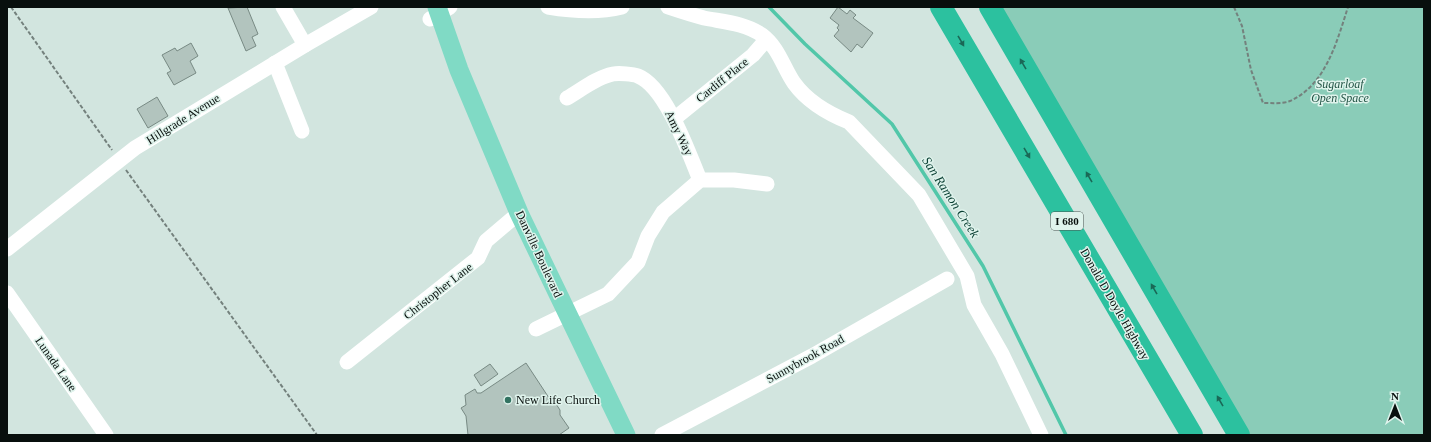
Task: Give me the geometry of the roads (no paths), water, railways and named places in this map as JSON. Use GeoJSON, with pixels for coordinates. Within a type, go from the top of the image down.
{"type":"FeatureCollection","features":[{"type":"Feature","properties":{"kind":"highway","name":"Donald D Doyle Highway"},"geometry":{"type":"LineString","coordinates":[[941,7],[1192,435]]}},
{"type":"Feature","properties":{"kind":"highway","name":"I 680"},"geometry":{"type":"LineString","coordinates":[[957,7],[1208,435]]}},
{"type":"Feature","properties":{"kind":"highway"},"geometry":{"type":"LineString","coordinates":[[990,7],[1239,435]]}},
{"type":"Feature","properties":{"kind":"main road","name":"Danville Boulevard"},"geometry":{"type":"LineString","coordinates":[[437,11],[459,70],[519,213],[626,435]]}},
{"type":"Feature","properties":{"kind":"street"},"geometry":{"type":"LineString","coordinates":[[283,7],[304,44]]}},
{"type":"Feature","properties":{"kind":"street","name":"Hillgrade Avenue"},"geometry":{"type":"LineString","coordinates":[[7,249],[135,148],[304,44],[371,7]]}},
{"type":"Feature","properties":{"kind":"street"},"geometry":{"type":"LineString","coordinates":[[548,7],[563,10],[607,11],[622,7]]}},
{"type":"Feature","properties":{"kind":"street"},"geometry":{"type":"LineString","coordinates":[[668,7],[702,17],[745,25],[766,40],[780,53],[794,83],[808,98],[833,116],[849,122],[919,195],[967,276],[974,305],[1002,354],[1041,435]]}},
{"type":"Feature","properties":{"kind":"street","name":"Cardiff Place"},"geometry":{"type":"LineString","coordinates":[[674,119],[753,55],[766,40]]}},
{"type":"Feature","properties":{"kind":"street"},"geometry":{"type":"LineString","coordinates":[[274,63],[302,131]]}},
{"type":"Feature","properties":{"kind":"street","name":"Amy Way"},"geometry":{"type":"LineString","coordinates":[[567,98],[590,84],[614,74],[638,76],[653,88],[674,119],[700,180]]}},
{"type":"Feature","properties":{"kind":"street"},"geometry":{"type":"LineString","coordinates":[[536,329],[568,315],[608,294],[638,262],[648,236],[663,212],[700,180],[734,180],[768,184]]}},
{"type":"Feature","properties":{"kind":"street","name":"Christopher Lane"},"geometry":{"type":"LineString","coordinates":[[347,362],[478,258],[486,241],[519,213]]}},
{"type":"Feature","properties":{"kind":"street","name":"Sunnybrook Road"},"geometry":{"type":"LineString","coordinates":[[662,435],[812,356],[947,278]]}},
{"type":"Feature","properties":{"kind":"street","name":"Lunada Lane"},"geometry":{"type":"LineString","coordinates":[[7,293],[106,435]]}},
{"type":"Feature","properties":{"kind":"waterway","name":"San Ramon Creek"},"geometry":{"type":"LineString","coordinates":[[769,7],[805,44],[892,124],[983,266],[1066,435]]}},
{"type":"Feature","properties":{"kind":"place","name":"New Life Church"},"geometry":{"type":"Point","coordinates":[508,400]}},
{"type":"Feature","properties":{"kind":"park label","name":"Sugarloaf Open Space"},"geometry":{"type":"Point","coordinates":[1340,91]}}]}
